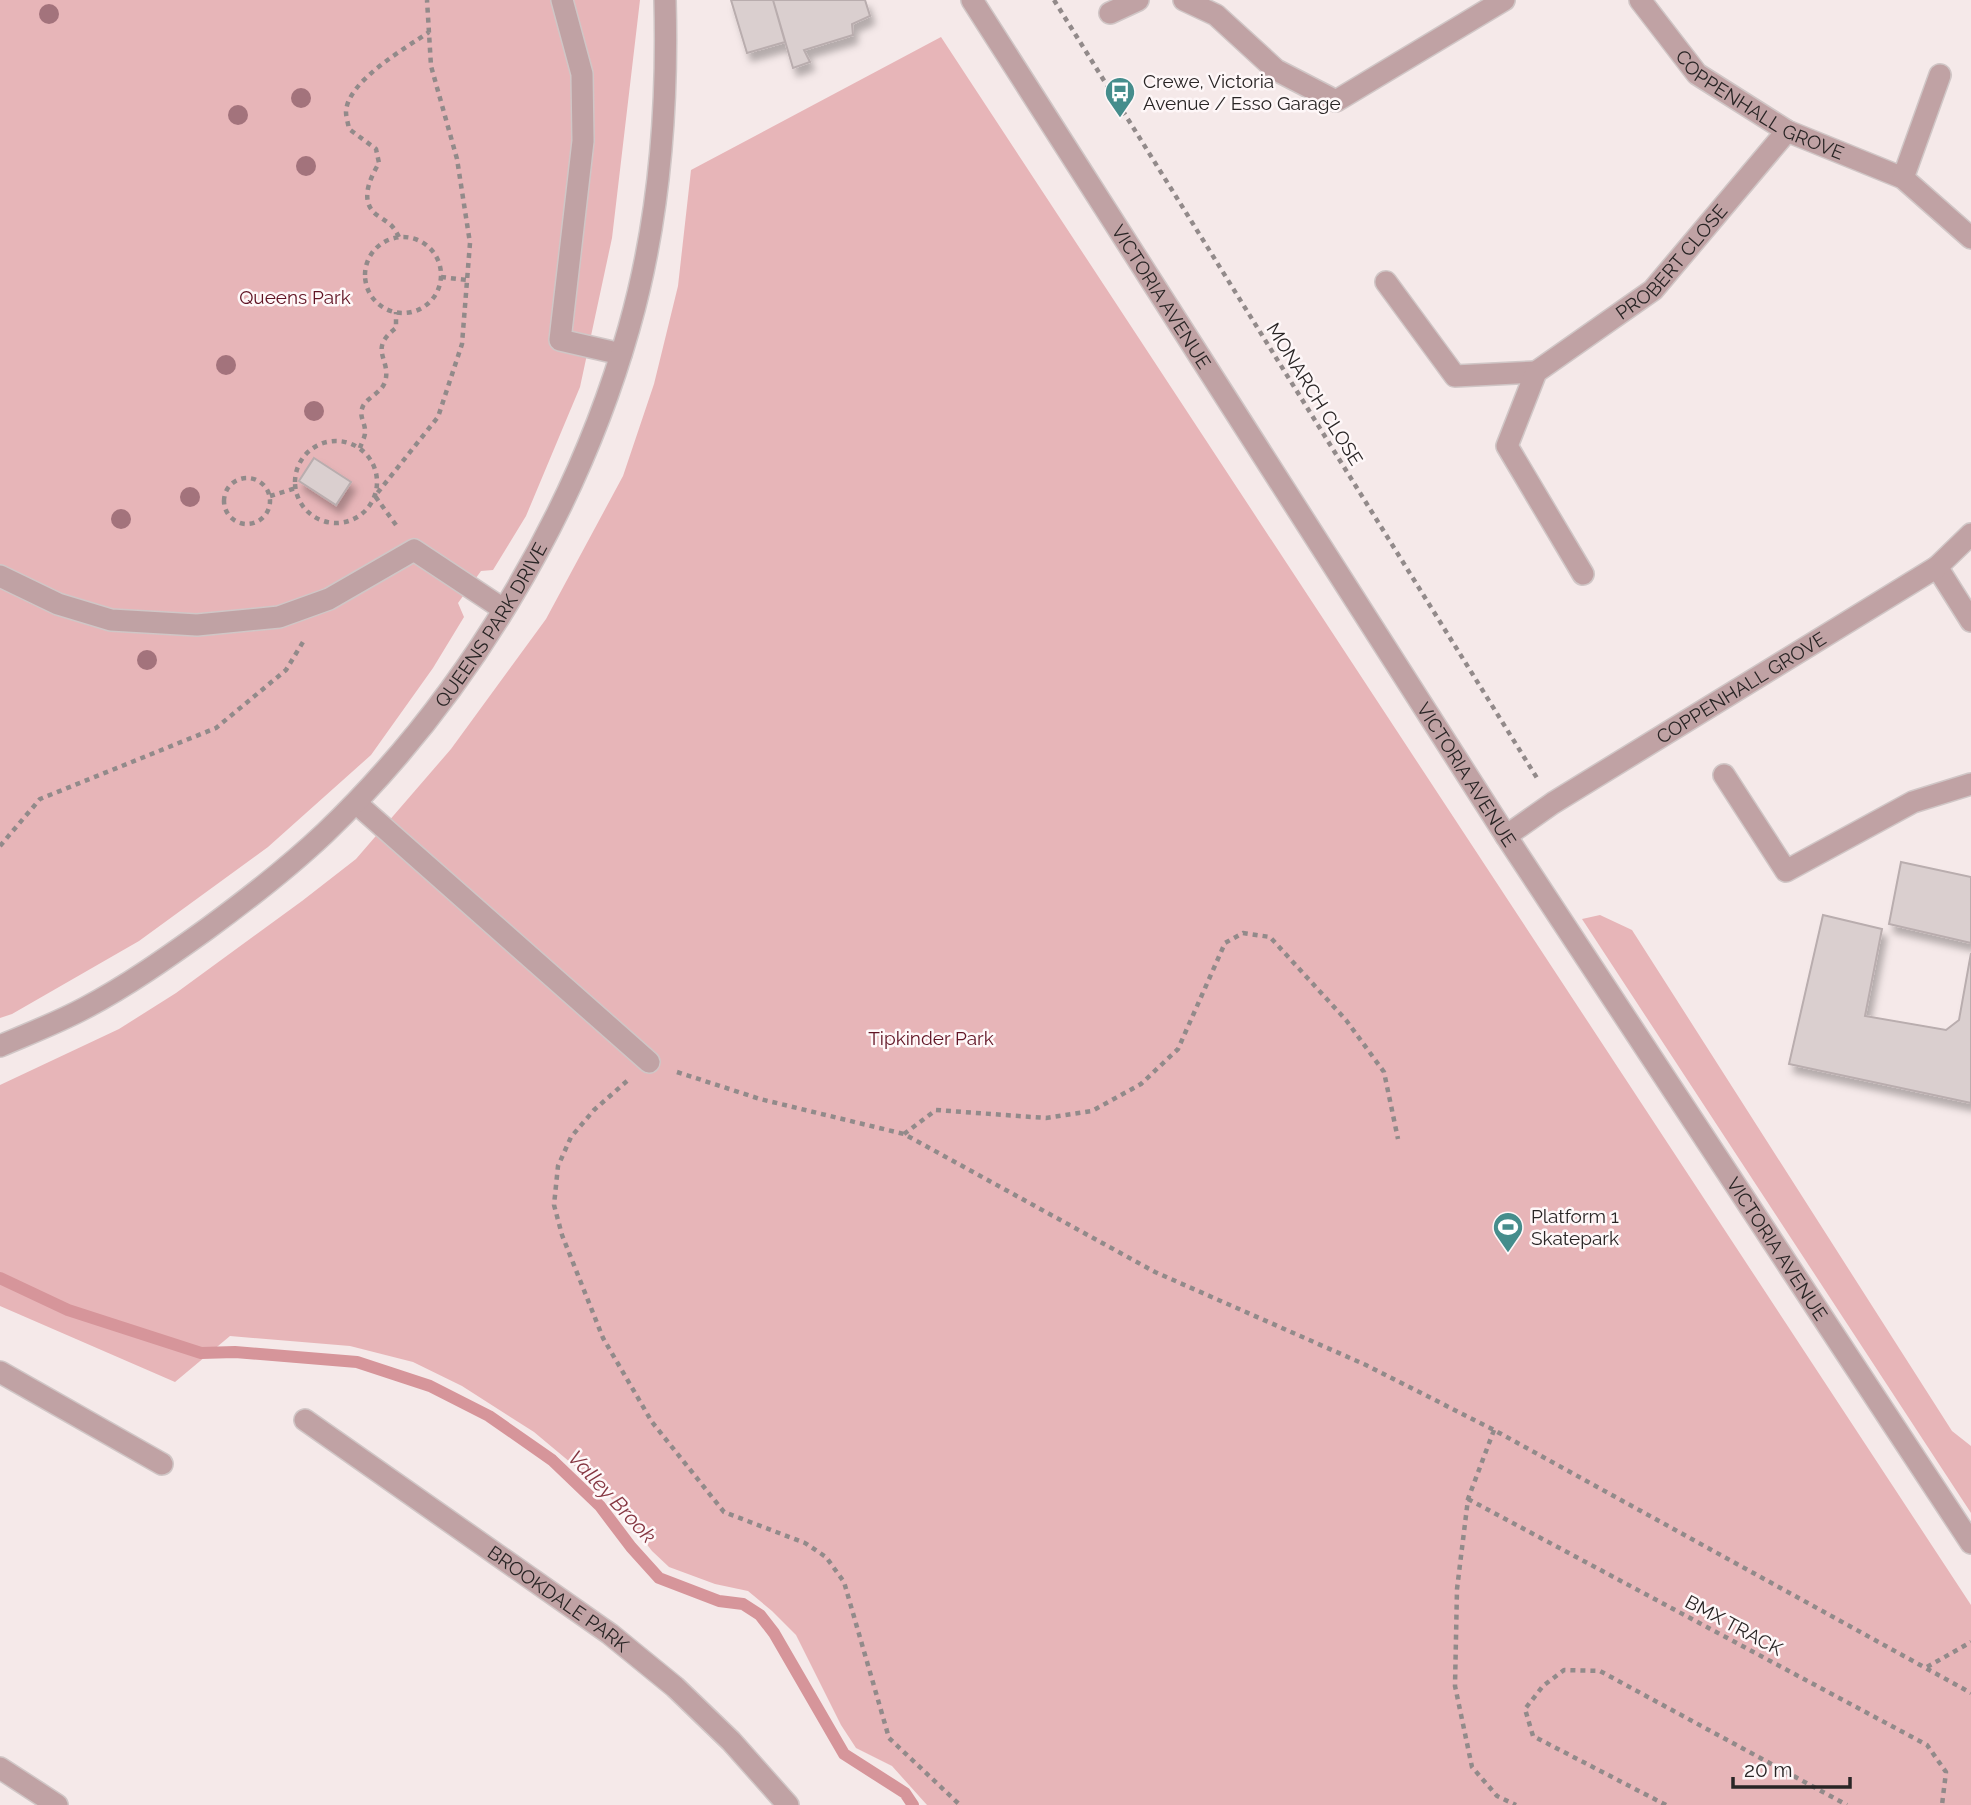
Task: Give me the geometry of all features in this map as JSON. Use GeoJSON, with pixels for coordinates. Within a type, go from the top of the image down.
{"type":"FeatureCollection","features":[{"type":"Feature","properties":{"kind":"street"},"geometry":{"type":"LineString","coordinates":[[562,0],[582,74],[583,141],[560,340],[621,354]]}},
{"type":"Feature","properties":{"kind":"street","name":"QUEENS PARK DRIVE"},"geometry":{"type":"LineString","coordinates":[[0,1046],[86,1008],[170,956],[295,861],[356,803],[430,719],[465,670],[550,530],[582,463],[621,354],[650,232],[661,134],[666,44],[665,0]]}},
{"type":"Feature","properties":{"kind":"street","name":"VICTORIA AVENUE"},"geometry":{"type":"LineString","coordinates":[[972,0],[1506,836],[1971,1543]]}},
{"type":"Feature","properties":{"kind":"street"},"geometry":{"type":"LineString","coordinates":[[1110,13],[1138,0]]}},
{"type":"Feature","properties":{"kind":"street"},"geometry":{"type":"LineString","coordinates":[[1184,0],[1216,15],[1276,70],[1336,101],[1504,0]]}},
{"type":"Feature","properties":{"kind":"street","name":"COPPENHALL GROVE"},"geometry":{"type":"LineString","coordinates":[[1640,0],[1697,74],[1787,131],[1903,178],[1971,238]]}},
{"type":"Feature","properties":{"kind":"street"},"geometry":{"type":"LineString","coordinates":[[1903,178],[1940,75]]}},
{"type":"Feature","properties":{"kind":"street","name":"PROBERT CLOSE"},"geometry":{"type":"LineString","coordinates":[[1536,372],[1653,290],[1787,131]]}},
{"type":"Feature","properties":{"kind":"street"},"geometry":{"type":"LineString","coordinates":[[1386,282],[1455,376],[1536,372],[1507,446],[1583,574]]}},
{"type":"Feature","properties":{"kind":"street","name":"COPPENHALL GROVE"},"geometry":{"type":"LineString","coordinates":[[1506,836],[1553,803],[1937,567],[1971,534]]}},
{"type":"Feature","properties":{"kind":"street"},"geometry":{"type":"LineString","coordinates":[[0,576],[58,604],[111,620],[197,625],[279,617],[329,599],[414,550],[503,609]]}},
{"type":"Feature","properties":{"kind":"street"},"geometry":{"type":"LineString","coordinates":[[1937,567],[1971,621]]}},
{"type":"Feature","properties":{"kind":"street"},"geometry":{"type":"LineString","coordinates":[[1724,775],[1786,871],[1913,802],[1971,784]]}},
{"type":"Feature","properties":{"kind":"street"},"geometry":{"type":"LineString","coordinates":[[356,803],[649,1062]]}},
{"type":"Feature","properties":{"kind":"street"},"geometry":{"type":"LineString","coordinates":[[0,1372],[162,1464]]}},
{"type":"Feature","properties":{"kind":"street","name":"BROOKDALE PARK"},"geometry":{"type":"LineString","coordinates":[[305,1420],[632,1652],[676,1687],[722,1732],[788,1805]]}},
{"type":"Feature","properties":{"kind":"street"},"geometry":{"type":"LineString","coordinates":[[0,1768],[57,1805]]}},
{"type":"Feature","properties":{"kind":"path"},"geometry":{"type":"LineString","coordinates":[[414,550],[375,496],[376,470],[370,458],[360,449],[348,442],[321,444],[309,451],[296,474],[300,501],[308,512],[333,523],[346,522],[358,516],[368,508],[375,496],[438,417],[462,344],[470,243],[457,159],[430,66],[428,0]]}},
{"type":"Feature","properties":{"kind":"path","name":"MONARCH CLOSE"},"geometry":{"type":"LineString","coordinates":[[1054,0],[1553,803]]}},
{"type":"Feature","properties":{"kind":"path"},"geometry":{"type":"LineString","coordinates":[[399,237],[391,222],[378,217],[370,209],[366,195],[369,179],[379,163],[376,149],[349,129],[346,110],[354,92],[377,69],[429,32]]}},
{"type":"Feature","properties":{"kind":"path"},"geometry":{"type":"LineString","coordinates":[[399,237],[412,238],[424,243],[433,252],[441,276],[438,290],[431,301],[420,309],[407,313],[396,312],[375,301],[365,280],[365,268],[377,247],[399,237]]}},
{"type":"Feature","properties":{"kind":"path"},"geometry":{"type":"LineString","coordinates":[[441,276],[467,280]]}},
{"type":"Feature","properties":{"kind":"path"},"geometry":{"type":"LineString","coordinates":[[360,449],[366,432],[360,416],[364,404],[385,384],[386,370],[380,353],[386,336],[396,328],[396,312]]}},
{"type":"Feature","properties":{"kind":"path"},"geometry":{"type":"LineString","coordinates":[[241,478],[256,480],[267,489],[270,496],[268,511],[256,522],[241,523],[228,514],[225,508],[225,493],[241,478]]}},
{"type":"Feature","properties":{"kind":"path"},"geometry":{"type":"LineString","coordinates":[[270,496],[296,488]]}},
{"type":"Feature","properties":{"kind":"path"},"geometry":{"type":"LineString","coordinates":[[0,846],[40,799],[216,728],[286,670],[329,599]]}},
{"type":"Feature","properties":{"kind":"path"},"geometry":{"type":"LineString","coordinates":[[904,1134],[936,1110],[1046,1118],[1092,1111],[1141,1084],[1178,1049],[1226,943],[1244,933],[1270,937],[1346,1020],[1384,1072],[1398,1139]]}},
{"type":"Feature","properties":{"kind":"path"},"geometry":{"type":"LineString","coordinates":[[960,1805],[889,1738],[844,1581],[826,1557],[805,1542],[724,1512],[652,1422],[603,1338],[559,1225],[554,1205],[558,1166],[571,1137],[594,1110],[649,1062],[760,1099],[904,1134],[1155,1272],[1366,1365],[1494,1430],[1971,1693]]}},
{"type":"Feature","properties":{"kind":"path"},"geometry":{"type":"LineString","coordinates":[[1494,1430],[1468,1499],[1457,1589],[1455,1686],[1472,1767],[1497,1796],[1516,1805]]}},
{"type":"Feature","properties":{"kind":"path","name":"BMX TRACK"},"geometry":{"type":"LineString","coordinates":[[1468,1499],[1927,1745],[1946,1772],[1942,1805]]}},
{"type":"Feature","properties":{"kind":"path"},"geometry":{"type":"LineString","coordinates":[[1926,1668],[1971,1642]]}},
{"type":"Feature","properties":{"kind":"path"},"geometry":{"type":"LineString","coordinates":[[1666,1805],[1533,1736],[1525,1709],[1543,1686],[1564,1670],[1600,1671],[1847,1805]]}},
{"type":"Feature","properties":{"kind":"green space","name":"Queens Park"},"geometry":{"type":"Polygon","coordinates":[[[0,0],[640,0],[612,238],[580,387],[526,516],[493,570],[481,571],[458,603],[464,617],[433,668],[371,755],[268,847],[139,941],[12,1014],[0,1018],[0,0]]]}},
{"type":"Feature","properties":{"kind":"green space","name":"Tipkinder Park"},"geometry":{"type":"Polygon","coordinates":[[[941,37],[1971,1605],[1971,1805],[927,1805],[892,1766],[856,1748],[841,1725],[796,1635],[772,1611],[748,1591],[715,1584],[669,1567],[652,1551],[607,1493],[534,1432],[462,1386],[413,1362],[350,1346],[230,1336],[175,1382],[0,1306],[0,1085],[119,1029],[176,993],[356,859],[451,749],[546,619],[623,476],[654,384],[678,286],[691,170],[941,37]]]}},
{"type":"Feature","properties":{"kind":"green space"},"geometry":{"type":"Polygon","coordinates":[[[1600,915],[1632,930],[1952,1431],[1971,1446],[1971,1513],[1582,919],[1600,915]]]}},
{"type":"Feature","properties":{"kind":"building"},"geometry":{"type":"Polygon","coordinates":[[[731,0],[773,0],[785,42],[747,53],[731,0]]]}},
{"type":"Feature","properties":{"kind":"building"},"geometry":{"type":"Polygon","coordinates":[[[773,0],[865,0],[870,16],[852,24],[853,35],[804,50],[810,62],[793,68],[773,0]]]}},
{"type":"Feature","properties":{"kind":"building"},"geometry":{"type":"Polygon","coordinates":[[[314,458],[351,482],[336,505],[299,481],[314,458]]]}},
{"type":"Feature","properties":{"kind":"building"},"geometry":{"type":"Polygon","coordinates":[[[1901,862],[1971,877],[1971,943],[1889,924],[1901,862]]]}},
{"type":"Feature","properties":{"kind":"building"},"geometry":{"type":"Polygon","coordinates":[[[1823,915],[1882,929],[1865,1016],[1946,1030],[1959,1020],[1971,953],[1971,1103],[1789,1064],[1823,915]]]}},
{"type":"Feature","properties":{"kind":"waterway","name":"Valley Brook"},"geometry":{"type":"LineString","coordinates":[[0,1278],[68,1310],[201,1353],[235,1352],[357,1362],[430,1386],[489,1416],[552,1460],[600,1506],[659,1578],[719,1601],[743,1604],[760,1615],[774,1633],[844,1754],[905,1793],[913,1805]]}},
{"type":"Feature","properties":{"kind":"place","name":"Crewe, Victoria Avenue / Esso Garage"},"geometry":{"type":"Point","coordinates":[1120,119]}},
{"type":"Feature","properties":{"kind":"place","name":"Platform 1 Skatepark"},"geometry":{"type":"Point","coordinates":[1508,1254]}}]}
